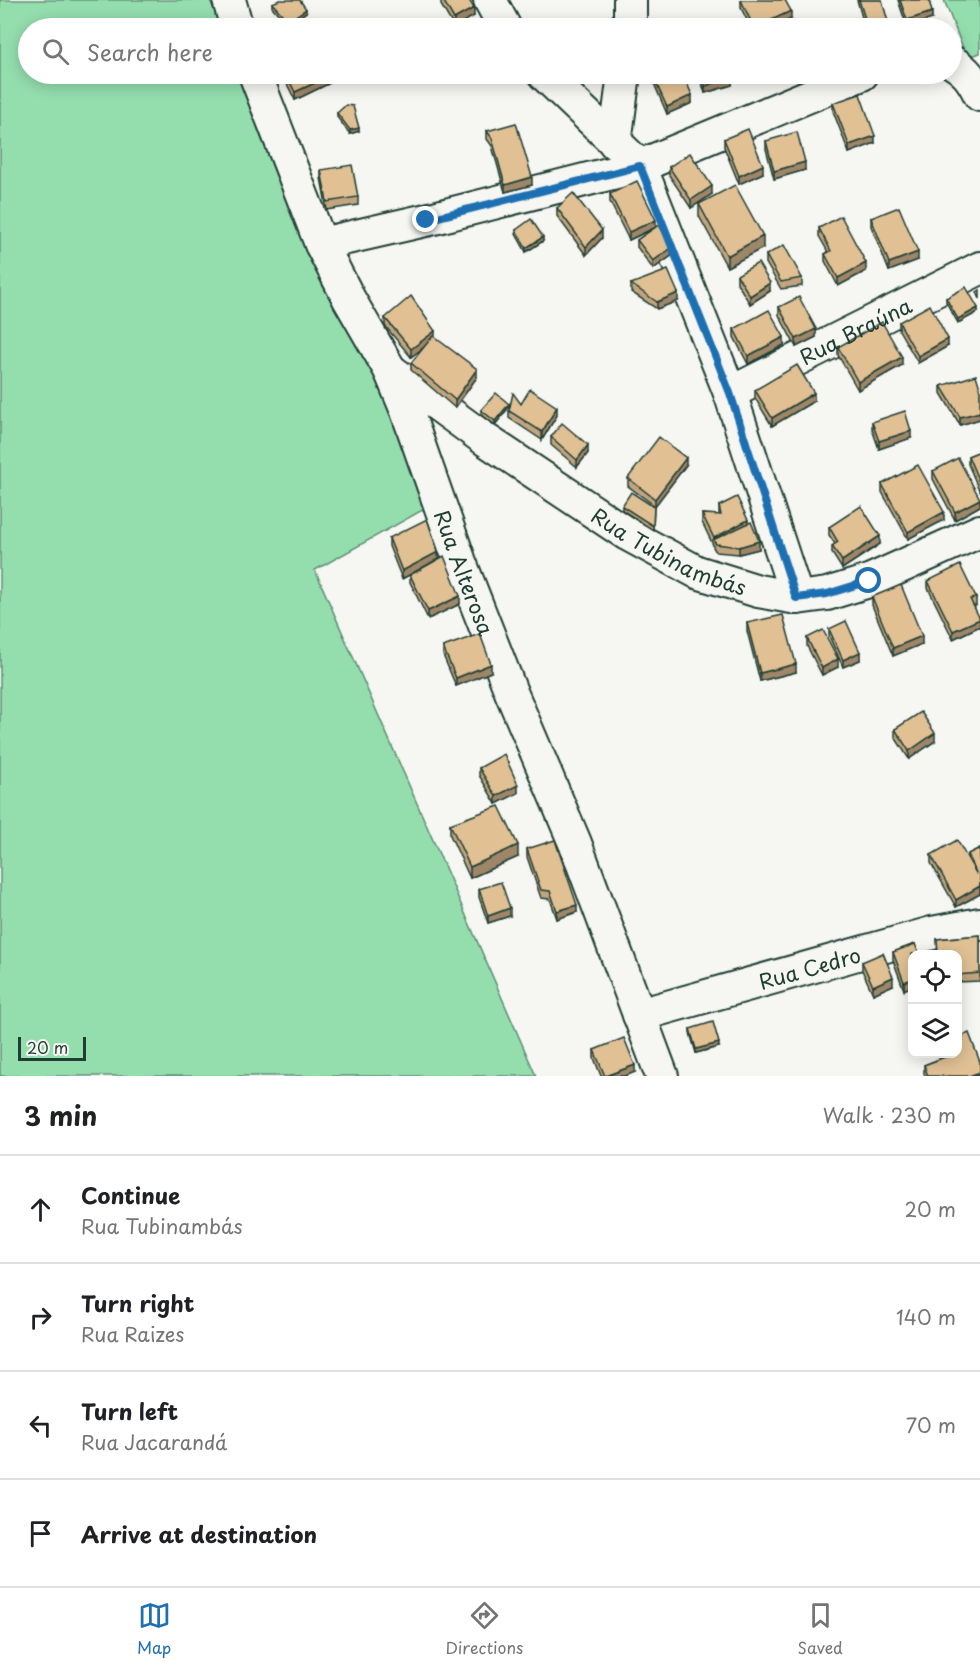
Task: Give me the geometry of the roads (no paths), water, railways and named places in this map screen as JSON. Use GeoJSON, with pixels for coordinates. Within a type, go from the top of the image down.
{"type":"FeatureCollection","features":[{"type":"Feature","properties":{"kind":"street"},"geometry":{"type":"LineString","coordinates":[[229,0],[234,18]]}},
{"type":"Feature","properties":{"kind":"street"},"geometry":{"type":"LineString","coordinates":[[490,0],[500,18]]}},
{"type":"Feature","properties":{"kind":"street"},"geometry":{"type":"LineString","coordinates":[[630,0],[630,18]]}},
{"type":"Feature","properties":{"kind":"street"},"geometry":{"type":"LineString","coordinates":[[962,68],[974,82],[980,95]]}},
{"type":"Feature","properties":{"kind":"street","name":"Rua Alterosa"},"geometry":{"type":"LineString","coordinates":[[259,84],[321,244],[349,299],[390,370],[414,430],[460,562],[511,692],[575,843],[662,1076]]}},
{"type":"Feature","properties":{"kind":"street"},"geometry":{"type":"LineString","coordinates":[[554,84],[640,166],[730,393],[796,598]]}},
{"type":"Feature","properties":{"kind":"street"},"geometry":{"type":"LineString","coordinates":[[615,143],[623,84]]}},
{"type":"Feature","properties":{"kind":"street"},"geometry":{"type":"LineString","coordinates":[[321,244],[640,166],[838,84]]}},
{"type":"Feature","properties":{"kind":"street","name":"Rua Braúna"},"geometry":{"type":"LineString","coordinates":[[730,393],[980,268]]}},
{"type":"Feature","properties":{"kind":"street","name":"Rua Tubinambás"},"geometry":{"type":"LineString","coordinates":[[390,370],[486,440],[627,534],[697,572],[758,591],[796,598],[827,594],[869,581],[980,531]]}},
{"type":"Feature","properties":{"kind":"street","name":"Rua Cedro"},"geometry":{"type":"LineString","coordinates":[[639,1015],[932,933],[980,924]]}}]}
